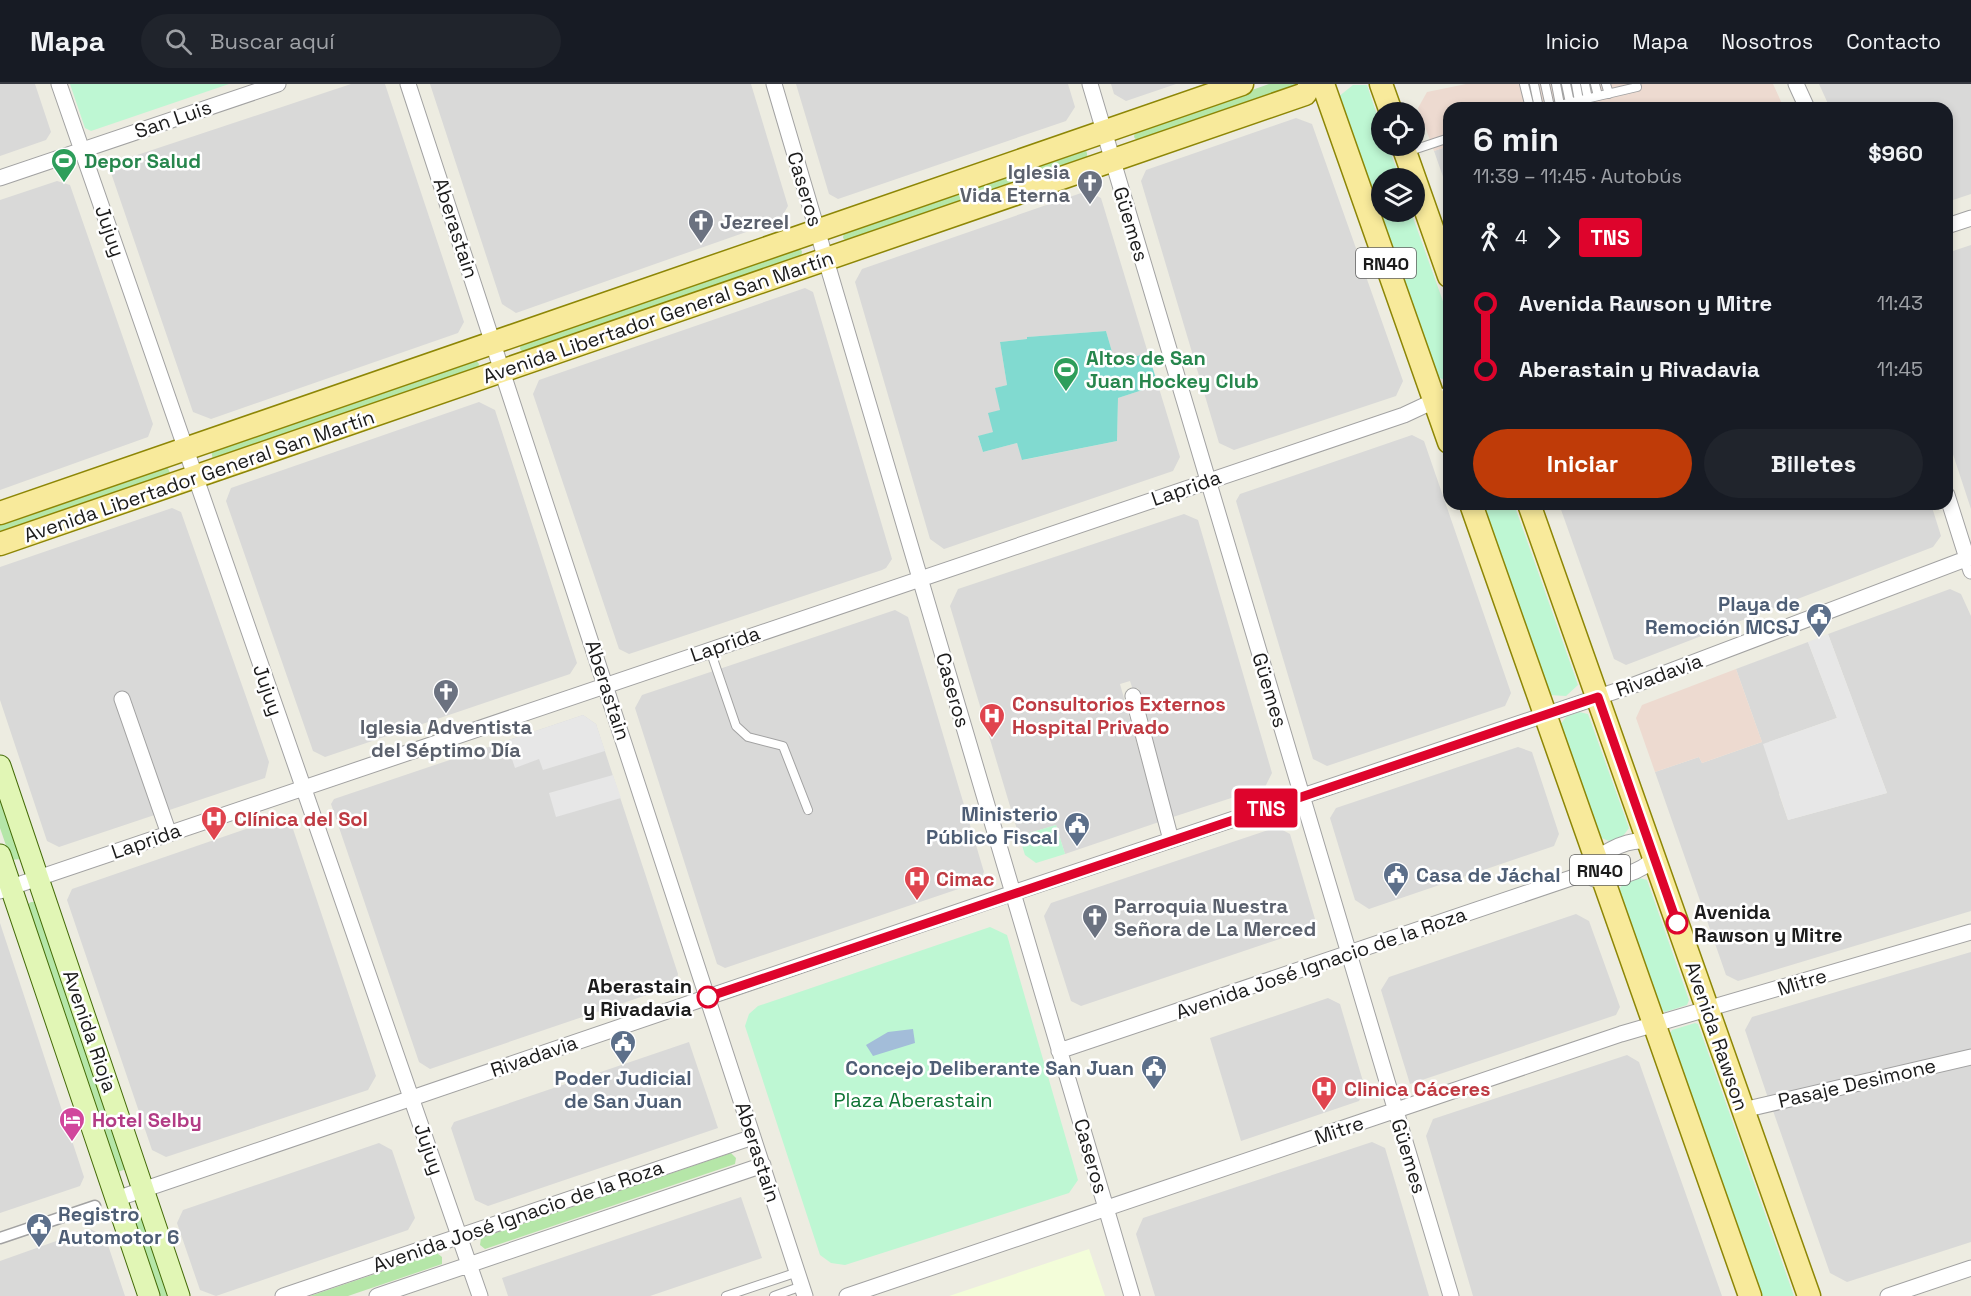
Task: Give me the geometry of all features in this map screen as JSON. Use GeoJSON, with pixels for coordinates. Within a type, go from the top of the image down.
{"type":"FeatureCollection","features":[{"type":"Feature","properties":{"kind":"main road","name":"Avenida Libertador General San Martín"},"geometry":{"type":"LineString","coordinates":[[0,513],[1242,84]]}},
{"type":"Feature","properties":{"kind":"main road","name":"Avenida Libertador General San Martín"},"geometry":{"type":"LineString","coordinates":[[0,544],[1302,95],[1311,84]]}},
{"type":"Feature","properties":{"kind":"main road","name":"RN40"},"geometry":{"type":"LineString","coordinates":[[1323,84],[1442,398]]}},
{"type":"Feature","properties":{"kind":"main road"},"geometry":{"type":"LineString","coordinates":[[1381,84],[1387,102]]}},
{"type":"Feature","properties":{"kind":"main road","name":"RN40"},"geometry":{"type":"LineString","coordinates":[[1404,156],[1443,260]]}},
{"type":"Feature","properties":{"kind":"main road","name":"RN40"},"geometry":{"type":"LineString","coordinates":[[1473,510],[1545,715],[1594,870],[1655,1025],[1750,1296]]}},
{"type":"Feature","properties":{"kind":"main road","name":"Avenida Rawson"},"geometry":{"type":"LineString","coordinates":[[1531,510],[1809,1296]]}},
{"type":"Feature","properties":{"kind":"main road","name":"Avenida Rioja"},"geometry":{"type":"LineString","coordinates":[[0,766],[179,1296]]}},
{"type":"Feature","properties":{"kind":"main road","name":"Avenida Rioja"},"geometry":{"type":"LineString","coordinates":[[0,855],[5,889],[149,1296]]}},
{"type":"Feature","properties":{"kind":"street","name":"Jujuy"},"geometry":{"type":"LineString","coordinates":[[59,84],[480,1296]]}},
{"type":"Feature","properties":{"kind":"street","name":"San Luis"},"geometry":{"type":"LineString","coordinates":[[0,178],[278,84]]}},
{"type":"Feature","properties":{"kind":"street","name":"Aberastain"},"geometry":{"type":"LineString","coordinates":[[408,84],[802,1285]]}},
{"type":"Feature","properties":{"kind":"street","name":"Caseros"},"geometry":{"type":"LineString","coordinates":[[774,84],[1132,1296]]}},
{"type":"Feature","properties":{"kind":"street","name":"Güemes"},"geometry":{"type":"LineString","coordinates":[[1090,84],[1451,1296]]}},
{"type":"Feature","properties":{"kind":"street"},"geometry":{"type":"LineString","coordinates":[[1796,84],[1804,102]]}},
{"type":"Feature","properties":{"kind":"street"},"geometry":{"type":"LineString","coordinates":[[1953,224],[1971,218]]}},
{"type":"Feature","properties":{"kind":"street","name":"Laprida"},"geometry":{"type":"LineString","coordinates":[[5,889],[1404,415],[1442,398]]}},
{"type":"Feature","properties":{"kind":"street"},"geometry":{"type":"LineString","coordinates":[[1952,510],[1970,562]]}},
{"type":"Feature","properties":{"kind":"street","name":"Rivadavia"},"geometry":{"type":"LineString","coordinates":[[116,1199],[1013,893],[1598,697],[1970,562]]}},
{"type":"Feature","properties":{"kind":"street"},"geometry":{"type":"LineString","coordinates":[[1133,696],[1171,840]]}},
{"type":"Feature","properties":{"kind":"street"},"geometry":{"type":"LineString","coordinates":[[122,699],[169,834]]}},
{"type":"Feature","properties":{"kind":"street","name":"Avenida José Ignacio de la Roza"},"geometry":{"type":"LineString","coordinates":[[1059,1051],[1594,870],[1647,866],[1652,850],[1638,841],[1594,870]]}},
{"type":"Feature","properties":{"kind":"street","name":"Mitre"},"geometry":{"type":"LineString","coordinates":[[847,1296],[1655,1025],[1971,932]]}},
{"type":"Feature","properties":{"kind":"street","name":"Pasaje Desimone"},"geometry":{"type":"LineString","coordinates":[[1743,1110],[1971,1057]]}},
{"type":"Feature","properties":{"kind":"street","name":"Avenida José Ignacio de la Roza"},"geometry":{"type":"LineString","coordinates":[[283,1296],[753,1137]]}},
{"type":"Feature","properties":{"kind":"street","name":"Avenida José Ignacio de la Roza"},"geometry":{"type":"LineString","coordinates":[[377,1296],[763,1166]]}},
{"type":"Feature","properties":{"kind":"street"},"geometry":{"type":"LineString","coordinates":[[0,1238],[95,1206]]}},
{"type":"Feature","properties":{"kind":"street"},"geometry":{"type":"LineString","coordinates":[[1888,1296],[1971,1268]]}},
{"type":"Feature","properties":{"kind":"lane"},"geometry":{"type":"LineString","coordinates":[[1524,84],[1528,102]]}},
{"type":"Feature","properties":{"kind":"lane"},"geometry":{"type":"LineString","coordinates":[[1534,84],[1538,102]]}},
{"type":"Feature","properties":{"kind":"lane"},"geometry":{"type":"LineString","coordinates":[[1545,84],[1548,102]]}},
{"type":"Feature","properties":{"kind":"lane"},"geometry":{"type":"LineString","coordinates":[[1556,84],[1559,102]]}},
{"type":"Feature","properties":{"kind":"lane"},"geometry":{"type":"LineString","coordinates":[[1566,84],[1570,102]]}},
{"type":"Feature","properties":{"kind":"lane"},"geometry":{"type":"LineString","coordinates":[[1576,84],[1579,100]]}},
{"type":"Feature","properties":{"kind":"lane"},"geometry":{"type":"LineString","coordinates":[[1585,84],[1588,99]]}},
{"type":"Feature","properties":{"kind":"lane"},"geometry":{"type":"LineString","coordinates":[[1595,84],[1598,96]]}},
{"type":"Feature","properties":{"kind":"lane"},"geometry":{"type":"LineString","coordinates":[[1606,84],[1609,94]]}},
{"type":"Feature","properties":{"kind":"lane"},"geometry":{"type":"LineString","coordinates":[[1573,102],[1609,94],[1620,88],[1637,87],[1636,84]]}},
{"type":"Feature","properties":{"kind":"lane"},"geometry":{"type":"LineString","coordinates":[[1425,145],[1443,140]]}},
{"type":"Feature","properties":{"kind":"lane"},"geometry":{"type":"LineString","coordinates":[[710,650],[736,726],[748,737],[783,746],[808,810]]}},
{"type":"Feature","properties":{"kind":"lane"},"geometry":{"type":"LineString","coordinates":[[726,1296],[802,1285]]}},
{"type":"Feature","properties":{"kind":"lane"},"geometry":{"type":"LineString","coordinates":[[774,1296],[802,1285]]}},
{"type":"Feature","properties":{"kind":"shaded area"},"geometry":{"type":"Polygon","coordinates":[[[0,84],[35,84],[51,132],[46,140],[0,156],[0,84]]]}},
{"type":"Feature","properties":{"kind":"shaded area"},"geometry":{"type":"Polygon","coordinates":[[[351,84],[385,84],[464,322],[458,333],[211,419],[193,412],[110,170],[113,163],[351,84]]]}},
{"type":"Feature","properties":{"kind":"shaded area"},"geometry":{"type":"Polygon","coordinates":[[[430,84],[751,84],[788,206],[780,220],[516,313],[502,304],[430,84]]]}},
{"type":"Feature","properties":{"kind":"shaded area"},"geometry":{"type":"Polygon","coordinates":[[[796,84],[1068,84],[1075,107],[1066,121],[838,199],[829,194],[796,84]]]}},
{"type":"Feature","properties":{"kind":"shaded area"},"geometry":{"type":"Polygon","coordinates":[[[1111,84],[1176,84],[1126,101],[1114,94],[1111,84]]]}},
{"type":"Feature","properties":{"kind":"shaded area"},"geometry":{"type":"Polygon","coordinates":[[[1466,84],[1773,84],[1781,102],[1443,102],[1443,148],[1434,151],[1425,127],[1425,102],[1421,102],[1427,92],[1466,84]]]}},
{"type":"Feature","properties":{"kind":"shaded area"},"geometry":{"type":"Polygon","coordinates":[[[1819,84],[1971,84],[1971,194],[1953,200],[1953,102],[1827,102],[1819,84]]]}},
{"type":"Feature","properties":{"kind":"shaded area"},"geometry":{"type":"Polygon","coordinates":[[[1296,118],[1312,124],[1403,381],[1396,396],[1234,450],[1219,443],[1141,181],[1146,170],[1296,118]]]}},
{"type":"Feature","properties":{"kind":"shaded area"},"geometry":{"type":"Polygon","coordinates":[[[1443,148],[1443,177],[1434,151],[1443,148]]]}},
{"type":"Feature","properties":{"kind":"shaded area"},"geometry":{"type":"Polygon","coordinates":[[[57,181],[70,185],[153,424],[148,437],[0,490],[0,200],[57,181]]]}},
{"type":"Feature","properties":{"kind":"shaded area"},"geometry":{"type":"Polygon","coordinates":[[[1087,191],[1101,198],[1148,353],[1115,362],[1106,331],[1028,337],[1028,339],[1000,342],[1007,385],[996,388],[1001,410],[993,432],[978,437],[983,452],[1017,443],[1023,460],[1117,441],[1118,398],[1158,385],[1180,457],[1173,471],[944,549],[930,539],[855,282],[862,269],[1087,191]]]}},
{"type":"Feature","properties":{"kind":"shaded area"},"geometry":{"type":"Polygon","coordinates":[[[1971,245],[1971,509],[1953,454],[1953,251],[1971,245]]]}},
{"type":"Feature","properties":{"kind":"shaded area"},"geometry":{"type":"Polygon","coordinates":[[[805,288],[813,292],[892,559],[882,570],[629,654],[619,649],[533,394],[539,380],[805,288]]]}},
{"type":"Feature","properties":{"kind":"shaded area","name":"Altos de San Juan Hockey Club"},"geometry":{"type":"Polygon","coordinates":[[[1106,331],[1115,362],[1148,353],[1158,385],[1118,398],[1117,441],[1022,460],[1017,443],[983,452],[978,436],[993,432],[988,413],[1000,410],[995,388],[1007,385],[1000,342],[1027,339],[1027,337],[1106,331]]]}},
{"type":"Feature","properties":{"kind":"shaded area"},"geometry":{"type":"Polygon","coordinates":[[[479,402],[495,410],[577,663],[570,674],[325,757],[313,751],[226,501],[231,488],[479,402]]]}},
{"type":"Feature","properties":{"kind":"shaded area"},"geometry":{"type":"Polygon","coordinates":[[[1412,435],[1424,441],[1443,496],[1443,510],[1448,510],[1511,693],[1505,706],[1327,766],[1313,759],[1236,501],[1240,494],[1412,435]]]}},
{"type":"Feature","properties":{"kind":"shaded area"},"geometry":{"type":"Polygon","coordinates":[[[172,508],[181,512],[269,762],[265,778],[59,847],[47,841],[0,700],[0,567],[172,508]]]}},
{"type":"Feature","properties":{"kind":"shaded area"},"geometry":{"type":"Polygon","coordinates":[[[1561,510],[1933,510],[1941,536],[1933,547],[1626,665],[1614,659],[1561,510]]]}},
{"type":"Feature","properties":{"kind":"shaded area"},"geometry":{"type":"Polygon","coordinates":[[[1184,514],[1198,520],[1272,773],[1265,787],[1173,817],[1138,688],[1133,690],[1130,681],[1120,684],[1159,822],[1065,854],[1056,825],[1019,836],[950,606],[958,589],[1184,514]]]}},
{"type":"Feature","properties":{"kind":"shaded area"},"geometry":{"type":"Polygon","coordinates":[[[1950,589],[1961,594],[1971,616],[1971,911],[1738,981],[1726,975],[1655,772],[1699,757],[1702,763],[1762,742],[1736,669],[1808,642],[1837,718],[1769,742],[1781,792],[1779,794],[1788,820],[1887,793],[1828,634],[1950,589]]]}},
{"type":"Feature","properties":{"kind":"shaded area"},"geometry":{"type":"Polygon","coordinates":[[[895,610],[908,617],[984,872],[979,882],[725,968],[717,964],[635,708],[642,695],[895,610]]]}},
{"type":"Feature","properties":{"kind":"shaded area"},"geometry":{"type":"Polygon","coordinates":[[[1828,634],[1887,793],[1788,820],[1763,744],[1837,718],[1808,642],[1828,634]]]}},
{"type":"Feature","properties":{"kind":"shaded area"},"geometry":{"type":"Polygon","coordinates":[[[1736,669],[1762,742],[1702,763],[1699,757],[1655,772],[1636,718],[1642,705],[1736,669]]]}},
{"type":"Feature","properties":{"kind":"shaded area"},"geometry":{"type":"Polygon","coordinates":[[[583,715],[596,724],[678,974],[676,985],[430,1069],[419,1062],[331,804],[334,799],[583,715]]]}},
{"type":"Feature","properties":{"kind":"shaded area"},"geometry":{"type":"Polygon","coordinates":[[[583,715],[596,724],[605,751],[543,770],[539,759],[515,768],[506,741],[583,715]]]}},
{"type":"Feature","properties":{"kind":"shaded area"},"geometry":{"type":"Polygon","coordinates":[[[1518,747],[1532,752],[1559,834],[1554,846],[1369,909],[1355,900],[1330,818],[1336,808],[1518,747]]]}},
{"type":"Feature","properties":{"kind":"shaded area"},"geometry":{"type":"Polygon","coordinates":[[[613,775],[621,798],[556,817],[549,793],[613,775]]]}},
{"type":"Feature","properties":{"kind":"shaded area"},"geometry":{"type":"Polygon","coordinates":[[[278,818],[292,826],[376,1076],[368,1090],[166,1157],[152,1150],[67,900],[72,889],[278,818]]]}},
{"type":"Feature","properties":{"kind":"shaded area"},"geometry":{"type":"Polygon","coordinates":[[[1277,827],[1290,834],[1315,919],[1309,929],[1081,1006],[1071,1001],[1044,916],[1051,903],[1277,827]]]}},
{"type":"Feature","properties":{"kind":"shaded area"},"geometry":{"type":"Polygon","coordinates":[[[1576,914],[1589,921],[1620,1007],[1616,1015],[1410,1084],[1381,990],[1389,977],[1576,914]]]}},
{"type":"Feature","properties":{"kind":"shaded area"},"geometry":{"type":"Polygon","coordinates":[[[0,923],[84,1177],[80,1186],[0,1213],[0,923]]]}},
{"type":"Feature","properties":{"kind":"shaded area"},"geometry":{"type":"Polygon","coordinates":[[[1971,952],[1971,1052],[1768,1098],[1745,1030],[1752,1017],[1971,952]]]}},
{"type":"Feature","properties":{"kind":"shaded area"},"geometry":{"type":"Polygon","coordinates":[[[1328,998],[1340,1004],[1365,1088],[1359,1101],[1241,1141],[1210,1038],[1328,998]]]}},
{"type":"Feature","properties":{"kind":"shaded area"},"geometry":{"type":"Polygon","coordinates":[[[913,1029],[915,1043],[873,1056],[866,1045],[888,1032],[913,1029]]]}},
{"type":"Feature","properties":{"kind":"shaded area"},"geometry":{"type":"Polygon","coordinates":[[[689,1042],[718,1128],[488,1206],[475,1200],[451,1128],[454,1122],[689,1042]]]}},
{"type":"Feature","properties":{"kind":"shaded area"},"geometry":{"type":"Polygon","coordinates":[[[1627,1055],[1639,1062],[1722,1296],[1473,1296],[1426,1136],[1433,1119],[1627,1055]]]}},
{"type":"Feature","properties":{"kind":"shaded area"},"geometry":{"type":"Polygon","coordinates":[[[1971,1062],[1971,1242],[1847,1282],[1830,1273],[1772,1108],[1971,1062]]]}},
{"type":"Feature","properties":{"kind":"shaded area"},"geometry":{"type":"Polygon","coordinates":[[[1372,1142],[1385,1148],[1429,1296],[1155,1296],[1136,1234],[1143,1218],[1372,1142]]]}},
{"type":"Feature","properties":{"kind":"shaded area"},"geometry":{"type":"Polygon","coordinates":[[[379,1143],[392,1150],[415,1218],[408,1230],[216,1296],[200,1290],[177,1223],[183,1210],[379,1143]]]}},
{"type":"Feature","properties":{"kind":"shaded area"},"geometry":{"type":"Polygon","coordinates":[[[741,1197],[762,1258],[650,1296],[508,1296],[502,1278],[741,1197]]]}},
{"type":"Feature","properties":{"kind":"shaded area"},"geometry":{"type":"Polygon","coordinates":[[[90,1229],[105,1236],[125,1296],[0,1296],[0,1261],[90,1229]]]}},
{"type":"Feature","properties":{"kind":"shaded area"},"geometry":{"type":"Polygon","coordinates":[[[1089,1249],[1105,1296],[949,1296],[982,1285],[1089,1249]]]}},
{"type":"Feature","properties":{"kind":"green space"},"geometry":{"type":"Polygon","coordinates":[[[70,84],[229,84],[91,131],[85,128],[70,84]]]}},
{"type":"Feature","properties":{"kind":"green space"},"geometry":{"type":"Polygon","coordinates":[[[1269,84],[1300,84],[1138,142],[1134,137],[1135,131],[1269,84]]]}},
{"type":"Feature","properties":{"kind":"green space"},"geometry":{"type":"Polygon","coordinates":[[[1353,85],[1367,85],[1373,102],[1371,156],[1392,156],[1396,168],[1371,168],[1371,190],[1338,97],[1353,85]]]}},
{"type":"Feature","properties":{"kind":"green space"},"geometry":{"type":"Polygon","coordinates":[[[1086,149],[1088,159],[847,242],[843,238],[844,231],[1086,149]]]}},
{"type":"Feature","properties":{"kind":"green space"},"geometry":{"type":"Polygon","coordinates":[[[1382,222],[1415,222],[1443,301],[1443,379],[1438,378],[1382,222]]]}},
{"type":"Feature","properties":{"kind":"green space"},"geometry":{"type":"Polygon","coordinates":[[[797,247],[802,251],[801,258],[525,354],[520,349],[521,342],[797,247]]]}},
{"type":"Feature","properties":{"kind":"green space"},"geometry":{"type":"Polygon","coordinates":[[[474,358],[479,364],[478,370],[213,460],[211,450],[474,358]]]}},
{"type":"Feature","properties":{"kind":"green space"},"geometry":{"type":"Polygon","coordinates":[[[167,466],[170,473],[0,535],[0,522],[167,466]]]}},
{"type":"Feature","properties":{"kind":"green space"},"geometry":{"type":"Polygon","coordinates":[[[1484,510],[1516,510],[1578,685],[1566,696],[1549,695],[1484,510]]]}},
{"type":"Feature","properties":{"kind":"green space"},"geometry":{"type":"Polygon","coordinates":[[[1579,712],[1588,714],[1629,828],[1620,840],[1609,841],[1599,837],[1560,725],[1566,717],[1579,712]]]}},
{"type":"Feature","properties":{"kind":"green space"},"geometry":{"type":"Polygon","coordinates":[[[0,791],[21,859],[11,860],[0,828],[0,791]]]}},
{"type":"Feature","properties":{"kind":"green space"},"geometry":{"type":"Polygon","coordinates":[[[1056,825],[1065,854],[1036,863],[1025,855],[1019,836],[1056,825]]]}},
{"type":"Feature","properties":{"kind":"green space"},"geometry":{"type":"Polygon","coordinates":[[[1636,877],[1647,880],[1689,1000],[1687,1005],[1665,1012],[1660,1009],[1618,891],[1625,881],[1636,877]]]}},
{"type":"Feature","properties":{"kind":"green space"},"geometry":{"type":"Polygon","coordinates":[[[36,902],[126,1169],[118,1172],[27,905],[36,902]]]}},
{"type":"Feature","properties":{"kind":"green space","name":"Plaza Aberastain"},"geometry":{"type":"Polygon","coordinates":[[[990,927],[1007,935],[1078,1180],[1069,1193],[845,1265],[831,1263],[820,1255],[745,1026],[749,1014],[758,1006],[990,927]]]}},
{"type":"Feature","properties":{"kind":"green space"},"geometry":{"type":"Polygon","coordinates":[[[1698,1024],[1794,1296],[1761,1296],[1669,1035],[1672,1030],[1698,1024]]]}},
{"type":"Feature","properties":{"kind":"green space"},"geometry":{"type":"Polygon","coordinates":[[[731,1153],[736,1158],[735,1164],[485,1249],[480,1245],[481,1238],[731,1153]]]}},
{"type":"Feature","properties":{"kind":"green space"},"geometry":{"type":"Polygon","coordinates":[[[136,1212],[143,1214],[170,1296],[158,1296],[131,1218],[136,1212]]]}},
{"type":"Feature","properties":{"kind":"green space"},"geometry":{"type":"Polygon","coordinates":[[[437,1253],[442,1257],[442,1264],[348,1296],[310,1296],[437,1253]]]}},
{"type":"Feature","properties":{"kind":"bus line","name":"TNS"},"geometry":{"type":"LineString","coordinates":[[708,997],[1598,697],[1677,923]]}},
{"type":"Feature","properties":{"kind":"place","name":"Depor Salud"},"geometry":{"type":"Point","coordinates":[64,184]}},
{"type":"Feature","properties":{"kind":"place","name":"Iglesia Vida Eterna"},"geometry":{"type":"Point","coordinates":[1090,206]}},
{"type":"Feature","properties":{"kind":"place","name":"Jezreel"},"geometry":{"type":"Point","coordinates":[701,245]}},
{"type":"Feature","properties":{"kind":"place","name":"Altos de San Juan Hockey Club"},"geometry":{"type":"Point","coordinates":[1066,393]}},
{"type":"Feature","properties":{"kind":"place","name":"Playa de Remoción MCSJ"},"geometry":{"type":"Point","coordinates":[1819,639]}},
{"type":"Feature","properties":{"kind":"place","name":"Iglesia Adventista del Séptimo Día"},"geometry":{"type":"Point","coordinates":[446,715]}},
{"type":"Feature","properties":{"kind":"place","name":"Consultorios Externos Hospital Privado"},"geometry":{"type":"Point","coordinates":[992,739]}},
{"type":"Feature","properties":{"kind":"place","name":"Clínica del Sol"},"geometry":{"type":"Point","coordinates":[214,842]}},
{"type":"Feature","properties":{"kind":"place","name":"Ministerio Público Fiscal"},"geometry":{"type":"Point","coordinates":[1077,848]}},
{"type":"Feature","properties":{"kind":"place","name":"Casa de Jáchal"},"geometry":{"type":"Point","coordinates":[1396,898]}},
{"type":"Feature","properties":{"kind":"place","name":"Cimac"},"geometry":{"type":"Point","coordinates":[917,902]}},
{"type":"Feature","properties":{"kind":"place","name":"Avenida Rawson y Mitre"},"geometry":{"type":"Point","coordinates":[1677,923]}},
{"type":"Feature","properties":{"kind":"place","name":"Parroquia Nuestra Señora de La Merced"},"geometry":{"type":"Point","coordinates":[1095,940]}},
{"type":"Feature","properties":{"kind":"place","name":"Aberastain y Rivadavia"},"geometry":{"type":"Point","coordinates":[708,997]}},
{"type":"Feature","properties":{"kind":"place","name":"Poder Judicial de San Juan"},"geometry":{"type":"Point","coordinates":[623,1066]}},
{"type":"Feature","properties":{"kind":"place","name":"Concejo Deliberante San Juan"},"geometry":{"type":"Point","coordinates":[1154,1091]}},
{"type":"Feature","properties":{"kind":"place","name":"Clinica Cáceres"},"geometry":{"type":"Point","coordinates":[1324,1112]}},
{"type":"Feature","properties":{"kind":"place","name":"Hotel Selby"},"geometry":{"type":"Point","coordinates":[72,1143]}},
{"type":"Feature","properties":{"kind":"place","name":"Registro Automotor 6"},"geometry":{"type":"Point","coordinates":[39,1249]}}]}
